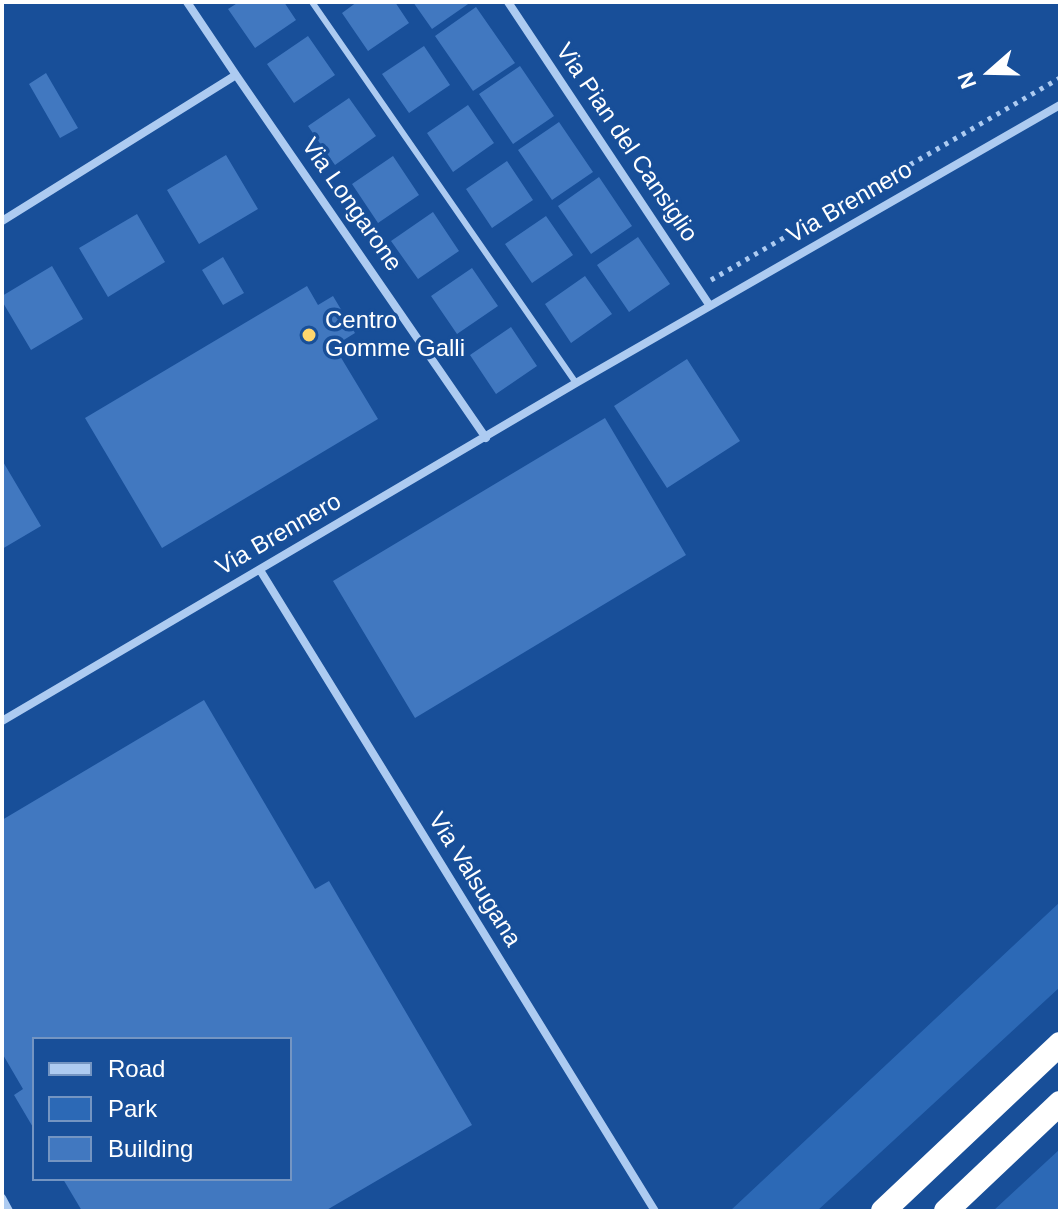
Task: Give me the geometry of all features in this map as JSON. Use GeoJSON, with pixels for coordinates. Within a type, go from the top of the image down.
{"type":"FeatureCollection","features":[{"type":"Feature","properties":{"kind":"highway"},"geometry":{"type":"LineString","coordinates":[[883,1211],[1060,1044]]}},
{"type":"Feature","properties":{"kind":"highway"},"geometry":{"type":"LineString","coordinates":[[946,1211],[1060,1103]]}},
{"type":"Feature","properties":{"kind":"street","name":"Via Longarone"},"geometry":{"type":"LineString","coordinates":[[187,2],[486,438]]}},
{"type":"Feature","properties":{"kind":"street","name":"Via Pian del Cansiglio"},"geometry":{"type":"LineString","coordinates":[[508,2],[710,306]]}},
{"type":"Feature","properties":{"kind":"street"},"geometry":{"type":"LineString","coordinates":[[2,221],[236,75]]}},
{"type":"Feature","properties":{"kind":"street","name":"Via Brennero"},"geometry":{"type":"LineString","coordinates":[[2,721],[576,383],[1060,105]]}},
{"type":"Feature","properties":{"kind":"street","name":"Via Valsugana"},"geometry":{"type":"LineString","coordinates":[[260,570],[655,1211]]}},
{"type":"Feature","properties":{"kind":"street"},"geometry":{"type":"LineString","coordinates":[[2,1198],[9,1211]]}},
{"type":"Feature","properties":{"kind":"lane"},"geometry":{"type":"LineString","coordinates":[[312,2],[576,383]]}},
{"type":"Feature","properties":{"kind":"path"},"geometry":{"type":"LineString","coordinates":[[698,287],[1060,78]]}},
{"type":"Feature","properties":{"kind":"green space"},"geometry":{"type":"Polygon","coordinates":[[[1060,902],[1060,987],[817,1211],[730,1211],[1060,902]]]}},
{"type":"Feature","properties":{"kind":"green space"},"geometry":{"type":"Polygon","coordinates":[[[1060,1149],[1060,1211],[993,1211],[1060,1149]]]}},
{"type":"Feature","properties":{"kind":"building"},"geometry":{"type":"Polygon","coordinates":[[[239,2],[284,2],[296,20],[255,48],[228,9],[239,2]]]}},
{"type":"Feature","properties":{"kind":"building"},"geometry":{"type":"Polygon","coordinates":[[[357,2],[395,2],[409,23],[368,51],[342,13],[357,2]]]}},
{"type":"Feature","properties":{"kind":"building"},"geometry":{"type":"Polygon","coordinates":[[[413,2],[471,2],[432,29],[413,2]]]}},
{"type":"Feature","properties":{"kind":"building"},"geometry":{"type":"Polygon","coordinates":[[[476,7],[515,63],[473,91],[435,36],[476,7]]]}},
{"type":"Feature","properties":{"kind":"building"},"geometry":{"type":"Polygon","coordinates":[[[308,36],[335,75],[294,103],[267,64],[308,36]]]}},
{"type":"Feature","properties":{"kind":"building"},"geometry":{"type":"Polygon","coordinates":[[[424,46],[450,85],[409,113],[382,74],[424,46]]]}},
{"type":"Feature","properties":{"kind":"building"},"geometry":{"type":"Polygon","coordinates":[[[520,66],[554,116],[513,144],[479,94],[520,66]]]}},
{"type":"Feature","properties":{"kind":"building"},"geometry":{"type":"Polygon","coordinates":[[[46,73],[78,128],[60,138],[29,84],[46,73]]]}},
{"type":"Feature","properties":{"kind":"building"},"geometry":{"type":"Polygon","coordinates":[[[349,98],[376,136],[335,165],[308,126],[349,98]]]}},
{"type":"Feature","properties":{"kind":"building"},"geometry":{"type":"Polygon","coordinates":[[[468,105],[494,143],[453,172],[427,133],[468,105]]]}},
{"type":"Feature","properties":{"kind":"building"},"geometry":{"type":"Polygon","coordinates":[[[559,122],[593,172],[552,200],[518,150],[559,122]]]}},
{"type":"Feature","properties":{"kind":"building"},"geometry":{"type":"Polygon","coordinates":[[[226,155],[258,209],[199,244],[167,190],[226,155]]]}},
{"type":"Feature","properties":{"kind":"building"},"geometry":{"type":"Polygon","coordinates":[[[393,156],[419,195],[378,223],[352,184],[393,156]]]}},
{"type":"Feature","properties":{"kind":"building"},"geometry":{"type":"Polygon","coordinates":[[[507,161],[533,200],[492,228],[466,189],[507,161]]]}},
{"type":"Feature","properties":{"kind":"building"},"geometry":{"type":"Polygon","coordinates":[[[599,177],[632,226],[591,254],[558,206],[599,177]]]}},
{"type":"Feature","properties":{"kind":"building"},"geometry":{"type":"Polygon","coordinates":[[[433,212],[459,251],[418,279],[391,241],[433,212]]]}},
{"type":"Feature","properties":{"kind":"building"},"geometry":{"type":"Polygon","coordinates":[[[137,214],[165,262],[108,297],[79,248],[137,214]]]}},
{"type":"Feature","properties":{"kind":"building"},"geometry":{"type":"Polygon","coordinates":[[[546,216],[573,255],[532,283],[505,244],[546,216]]]}},
{"type":"Feature","properties":{"kind":"building"},"geometry":{"type":"Polygon","coordinates":[[[638,237],[670,284],[629,312],[597,265],[638,237]]]}},
{"type":"Feature","properties":{"kind":"building"},"geometry":{"type":"Polygon","coordinates":[[[223,257],[244,293],[223,305],[202,270],[223,257]]]}},
{"type":"Feature","properties":{"kind":"building"},"geometry":{"type":"Polygon","coordinates":[[[52,266],[83,319],[31,350],[2,296],[52,266]]]}},
{"type":"Feature","properties":{"kind":"building"},"geometry":{"type":"Polygon","coordinates":[[[472,268],[498,306],[457,334],[431,296],[472,268]]]}},
{"type":"Feature","properties":{"kind":"building"},"geometry":{"type":"Polygon","coordinates":[[[585,276],[612,314],[571,343],[545,304],[585,276]]]}},
{"type":"Feature","properties":{"kind":"building"},"geometry":{"type":"Polygon","coordinates":[[[307,286],[318,305],[333,296],[355,333],[334,346],[378,419],[162,548],[85,418],[307,286]]]}},
{"type":"Feature","properties":{"kind":"building"},"geometry":{"type":"Polygon","coordinates":[[[511,327],[537,366],[496,394],[470,355],[511,327]]]}},
{"type":"Feature","properties":{"kind":"building"},"geometry":{"type":"Polygon","coordinates":[[[687,359],[740,441],[667,488],[614,406],[687,359]]]}},
{"type":"Feature","properties":{"kind":"building"},"geometry":{"type":"Polygon","coordinates":[[[605,418],[686,555],[415,718],[333,581],[605,418]]]}},
{"type":"Feature","properties":{"kind":"building"},"geometry":{"type":"Polygon","coordinates":[[[2,460],[41,526],[2,549],[2,460]]]}},
{"type":"Feature","properties":{"kind":"building"},"geometry":{"type":"Polygon","coordinates":[[[204,700],[315,889],[329,881],[472,1125],[325,1211],[82,1211],[64,1181],[292,1181],[292,1037],[32,1037],[32,1126],[14,1095],[23,1089],[2,1053],[2,820],[204,700]]]}},
{"type":"Feature","properties":{"kind":"place","name":"Centro Gomme Galli"},"geometry":{"type":"Point","coordinates":[309,335]}}]}
